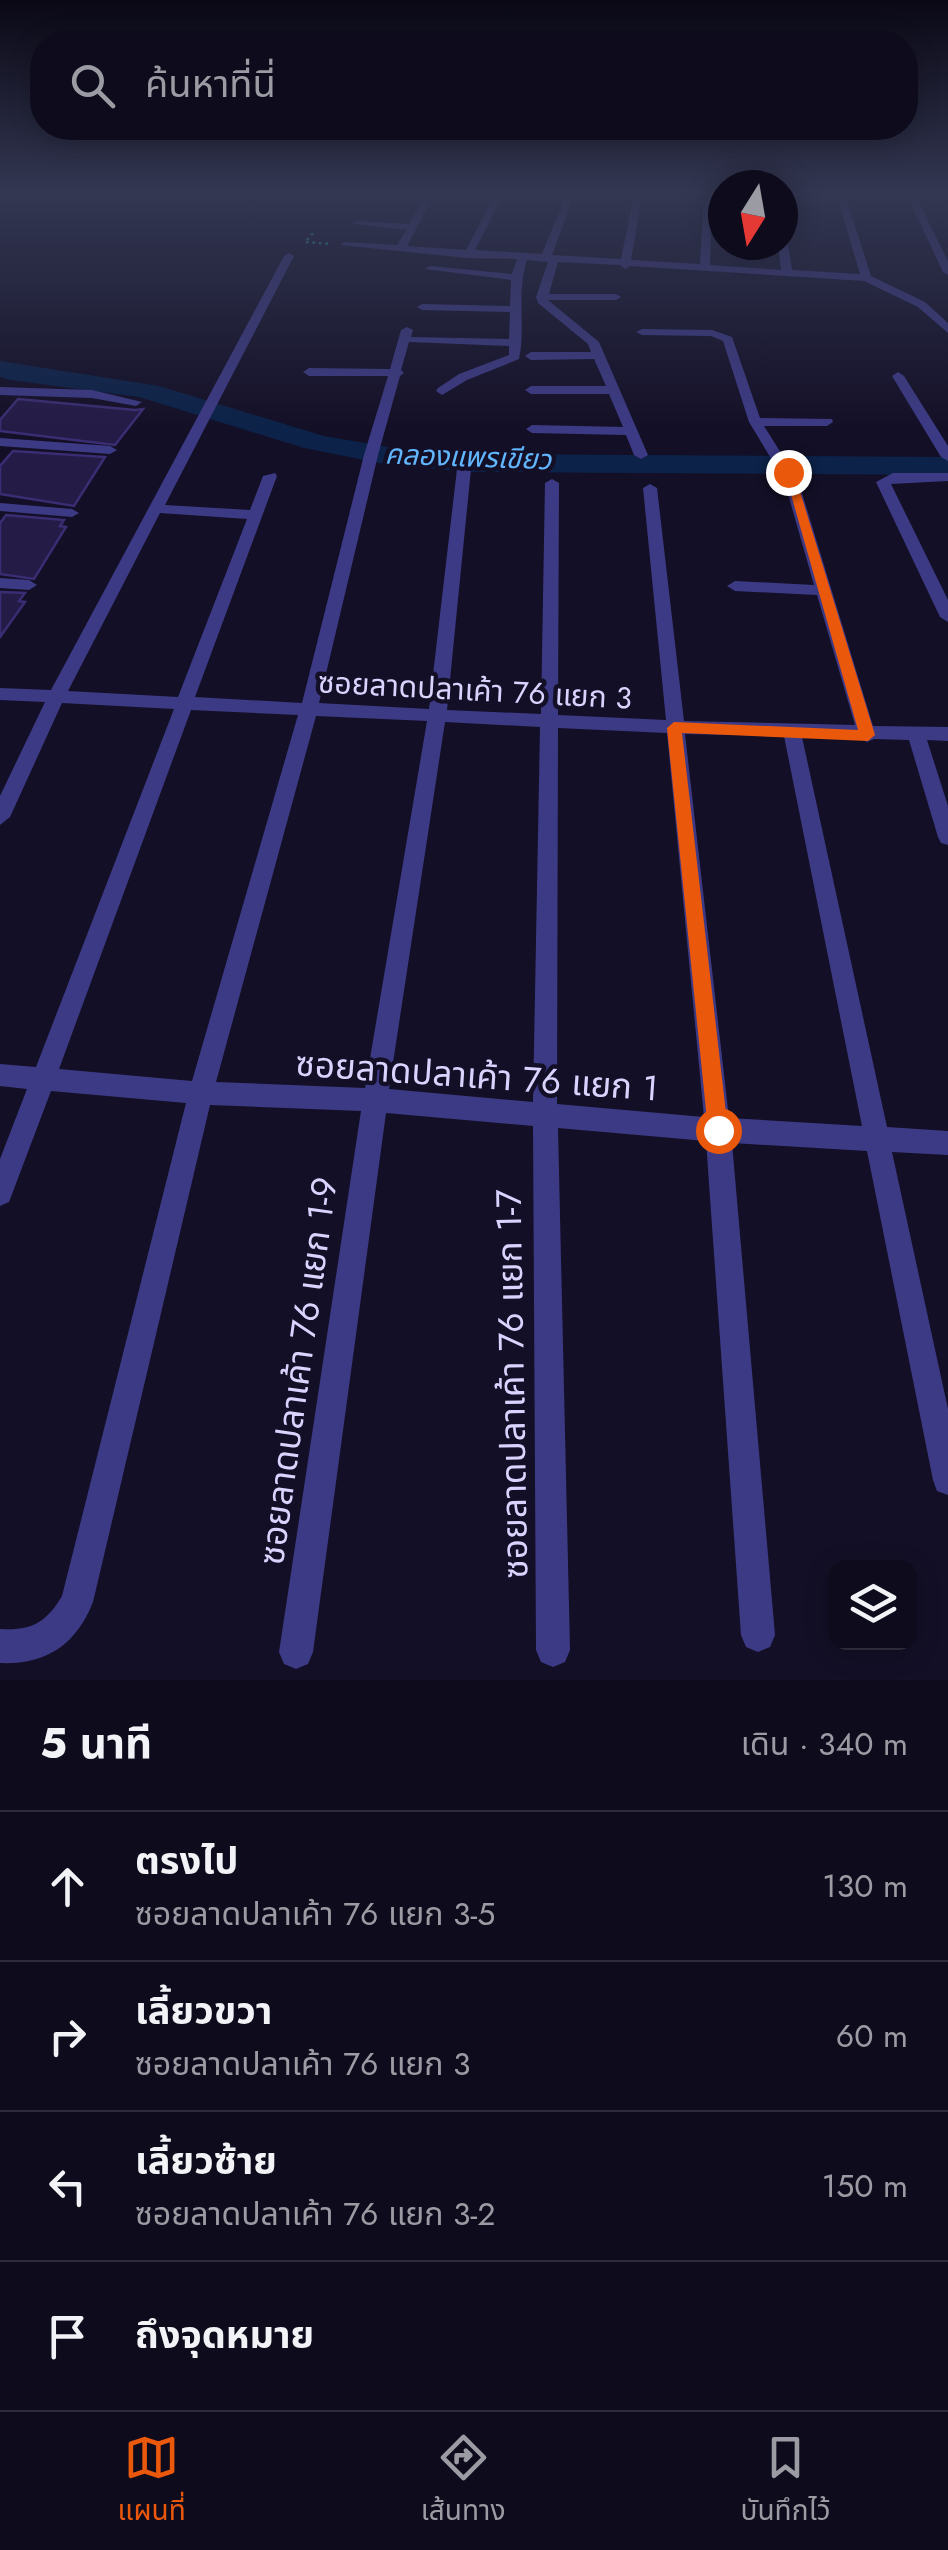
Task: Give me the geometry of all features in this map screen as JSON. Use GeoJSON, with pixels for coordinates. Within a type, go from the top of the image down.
{"type":"FeatureCollection","features":[{"type":"Feature","properties":{"kind":"street"},"geometry":{"type":"LineString","coordinates":[[0,817],[56,697],[281,273]]}},
{"type":"Feature","properties":{"kind":"street"},"geometry":{"type":"LineString","coordinates":[[472,273],[516,277]]}},
{"type":"Feature","properties":{"kind":"street"},"geometry":{"type":"LineString","coordinates":[[442,391],[462,377],[510,361],[517,343],[517,273]]}},
{"type":"Feature","properties":{"kind":"street"},"geometry":{"type":"LineString","coordinates":[[541,297],[546,273]]}},
{"type":"Feature","properties":{"kind":"street"},"geometry":{"type":"LineString","coordinates":[[775,273],[866,278],[904,294],[947,326]]}},
{"type":"Feature","properties":{"kind":"street"},"geometry":{"type":"LineString","coordinates":[[865,273],[866,278]]}},
{"type":"Feature","properties":{"kind":"street"},"geometry":{"type":"LineString","coordinates":[[541,297],[616,297]]}},
{"type":"Feature","properties":{"kind":"street"},"geometry":{"type":"LineString","coordinates":[[541,297],[589,336],[641,456]]}},
{"type":"Feature","properties":{"kind":"street"},"geometry":{"type":"LineString","coordinates":[[422,307],[516,308]]}},
{"type":"Feature","properties":{"kind":"street"},"geometry":{"type":"LineString","coordinates":[[642,332],[712,334],[728,339],[755,422],[783,465],[868,735]]}},
{"type":"Feature","properties":{"kind":"street"},"geometry":{"type":"LineString","coordinates":[[0,1646],[46,1643],[63,1629],[77,1602],[201,1093],[309,709],[373,450],[410,335],[517,343]]}},
{"type":"Feature","properties":{"kind":"street"},"geometry":{"type":"LineString","coordinates":[[531,356],[598,354]]}},
{"type":"Feature","properties":{"kind":"street"},"geometry":{"type":"LineString","coordinates":[[310,372],[398,373]]}},
{"type":"Feature","properties":{"kind":"street"},"geometry":{"type":"LineString","coordinates":[[898,376],[948,457]]}},
{"type":"Feature","properties":{"kind":"street"},"geometry":{"type":"LineString","coordinates":[[532,390],[613,390]]}},
{"type":"Feature","properties":{"kind":"street"},"geometry":{"type":"LineString","coordinates":[[0,391],[92,394],[136,402]]}},
{"type":"Feature","properties":{"kind":"street"},"geometry":{"type":"LineString","coordinates":[[755,422],[827,422]]}},
{"type":"Feature","properties":{"kind":"street"},"geometry":{"type":"LineString","coordinates":[[532,429],[630,431]]}},
{"type":"Feature","properties":{"kind":"street"},"geometry":{"type":"LineString","coordinates":[[0,442],[110,450]]}},
{"type":"Feature","properties":{"kind":"street","name":"ซอยลาดปลาเค้า 76 แยก 1-9"},"geometry":{"type":"LineString","coordinates":[[296,1652],[375,1100],[436,717],[464,469]]}},
{"type":"Feature","properties":{"kind":"street"},"geometry":{"type":"LineString","coordinates":[[0,1193],[270,476]]}},
{"type":"Feature","properties":{"kind":"street"},"geometry":{"type":"LineString","coordinates":[[948,477],[893,477],[883,482],[948,617]]}},
{"type":"Feature","properties":{"kind":"street","name":"ซอยลาดปลาเค้า 76 แยก 1-7"},"geometry":{"type":"LineString","coordinates":[[552,483],[545,1117],[553,1650]]}},
{"type":"Feature","properties":{"kind":"street"},"geometry":{"type":"LineString","coordinates":[[650,488],[718,1130],[758,1635]]}},
{"type":"Feature","properties":{"kind":"street"},"geometry":{"type":"LineString","coordinates":[[0,507],[72,513]]}},
{"type":"Feature","properties":{"kind":"street"},"geometry":{"type":"LineString","coordinates":[[158,508],[255,515]]}},
{"type":"Feature","properties":{"kind":"street"},"geometry":{"type":"LineString","coordinates":[[0,583],[30,585]]}},
{"type":"Feature","properties":{"kind":"street"},"geometry":{"type":"LineString","coordinates":[[735,586],[824,590]]}},
{"type":"Feature","properties":{"kind":"street","name":"ซอยลาดปลาเค้า 76 แยก 3"},"geometry":{"type":"LineString","coordinates":[[0,694],[674,728],[948,734]]}},
{"type":"Feature","properties":{"kind":"street"},"geometry":{"type":"LineString","coordinates":[[792,732],[948,1480]]}},
{"type":"Feature","properties":{"kind":"street"},"geometry":{"type":"LineString","coordinates":[[916,734],[948,837]]}},
{"type":"Feature","properties":{"kind":"street","name":"ซอยลาดปลาเค้า 76 แยก 1"},"geometry":{"type":"LineString","coordinates":[[0,1075],[201,1093],[375,1100],[718,1130],[948,1143]]}},
{"type":"Feature","properties":{"kind":"building"},"geometry":{"type":"Polygon","coordinates":[[[18,399],[143,409],[115,445],[0,431],[0,420],[18,399]]]}},
{"type":"Feature","properties":{"kind":"building"},"geometry":{"type":"Polygon","coordinates":[[[13,451],[105,457],[74,506],[0,494],[0,466],[13,451]]]}},
{"type":"Feature","properties":{"kind":"building"},"geometry":{"type":"Polygon","coordinates":[[[6,515],[64,520],[60,526],[66,527],[34,579],[0,574],[0,523],[6,515]]]}},
{"type":"Feature","properties":{"kind":"building"},"geometry":{"type":"Polygon","coordinates":[[[0,592],[25,593],[19,601],[25,602],[0,637],[0,592]]]}},
{"type":"Feature","properties":{"kind":"waterway","name":"คลองแพรเขียว"},"geometry":{"type":"LineString","coordinates":[[0,369],[38,379],[159,394],[314,442],[394,457],[475,463],[948,466]]}},
{"type":"Feature","properties":{"kind":"route"},"geometry":{"type":"LineString","coordinates":[[718,1130],[674,728],[868,735],[788,472]]}}]}
